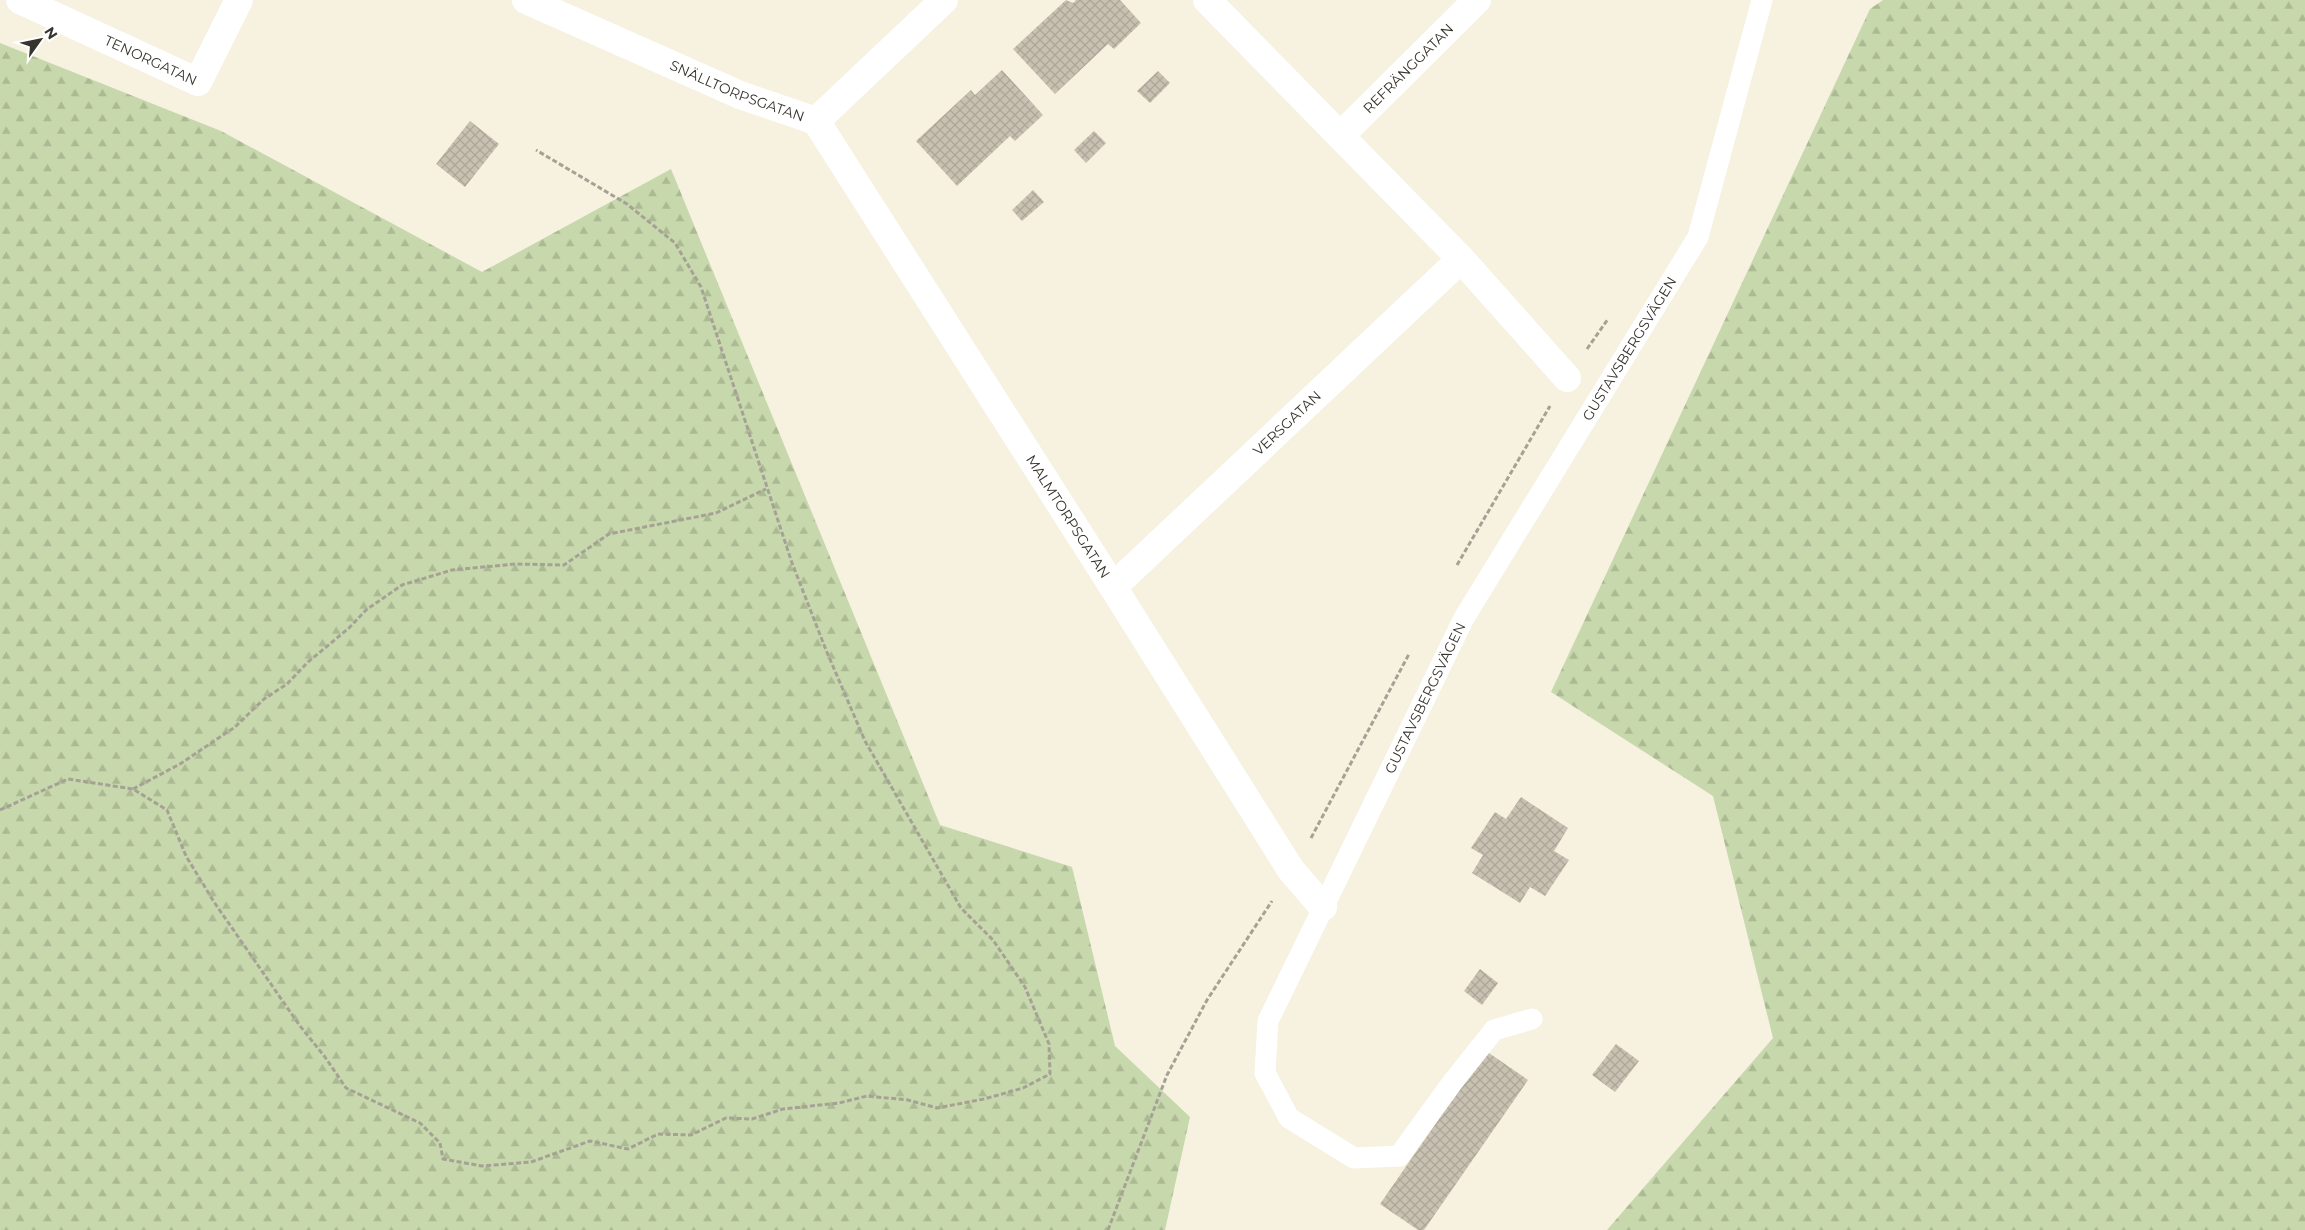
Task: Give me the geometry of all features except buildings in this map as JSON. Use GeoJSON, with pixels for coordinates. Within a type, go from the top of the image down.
{"type":"FeatureCollection","features":[{"type":"Feature","properties":{"kind":"street","name":"TENORGATAN"},"geometry":{"type":"LineString","coordinates":[[20,0],[198,82],[239,0]]}},
{"type":"Feature","properties":{"kind":"street","name":"SNÄLLTORPSGATAN"},"geometry":{"type":"LineString","coordinates":[[526,0],[740,95],[816,121],[944,0]]}},
{"type":"Feature","properties":{"kind":"street"},"geometry":{"type":"LineString","coordinates":[[1207,0],[1461,259],[1567,378]]}},
{"type":"Feature","properties":{"kind":"street","name":"REFRÄNGGATAN"},"geometry":{"type":"LineString","coordinates":[[1340,136],[1477,0]]}},
{"type":"Feature","properties":{"kind":"street","name":"MALMTORPSGATAN"},"geometry":{"type":"LineString","coordinates":[[816,121],[1114,587],[1291,870],[1323,907]]}},
{"type":"Feature","properties":{"kind":"street","name":"VERSGATAN"},"geometry":{"type":"LineString","coordinates":[[1114,587],[1461,259]]}},
{"type":"Feature","properties":{"kind":"lane","name":"GUSTAVSBERGSVÄGEN"},"geometry":{"type":"LineString","coordinates":[[1532,1019],[1494,1030],[1452,1083],[1399,1156],[1354,1158],[1289,1118],[1265,1073],[1268,1022],[1464,618],[1698,237],[1762,0]]}},
{"type":"Feature","properties":{"kind":"path"},"geometry":{"type":"LineString","coordinates":[[0,810],[68,779],[133,789],[167,810],[186,856],[214,902],[300,1026],[325,1057],[346,1088],[420,1123],[440,1143],[444,1159],[482,1166],[531,1162],[590,1141],[628,1149],[658,1134],[691,1135],[726,1118],[752,1119],[783,1109],[839,1103],[867,1096],[908,1100],[937,1108],[984,1099],[1023,1088],[1050,1074],[1049,1044],[1025,986],[992,940],[961,908],[865,741],[826,650],[766,489],[701,287],[675,243],[627,204],[536,150]]}},
{"type":"Feature","properties":{"kind":"path"},"geometry":{"type":"LineString","coordinates":[[133,789],[180,764],[235,727],[264,699],[288,684],[308,662],[349,628],[366,610],[402,585],[452,570],[515,564],[564,565],[609,534],[716,513],[766,489]]}},
{"type":"Feature","properties":{"kind":"green space"},"geometry":{"type":"Polygon","coordinates":[[[1883,0],[2305,0],[2305,1230],[1607,1230],[1773,1038],[1713,796],[1551,692],[1870,9],[1883,0]]]}},
{"type":"Feature","properties":{"kind":"green space"},"geometry":{"type":"Polygon","coordinates":[[[0,43],[221,131],[482,272],[671,169],[940,825],[1072,867],[1115,1046],[1190,1117],[1165,1230],[0,1230],[0,43]]]}}]}
